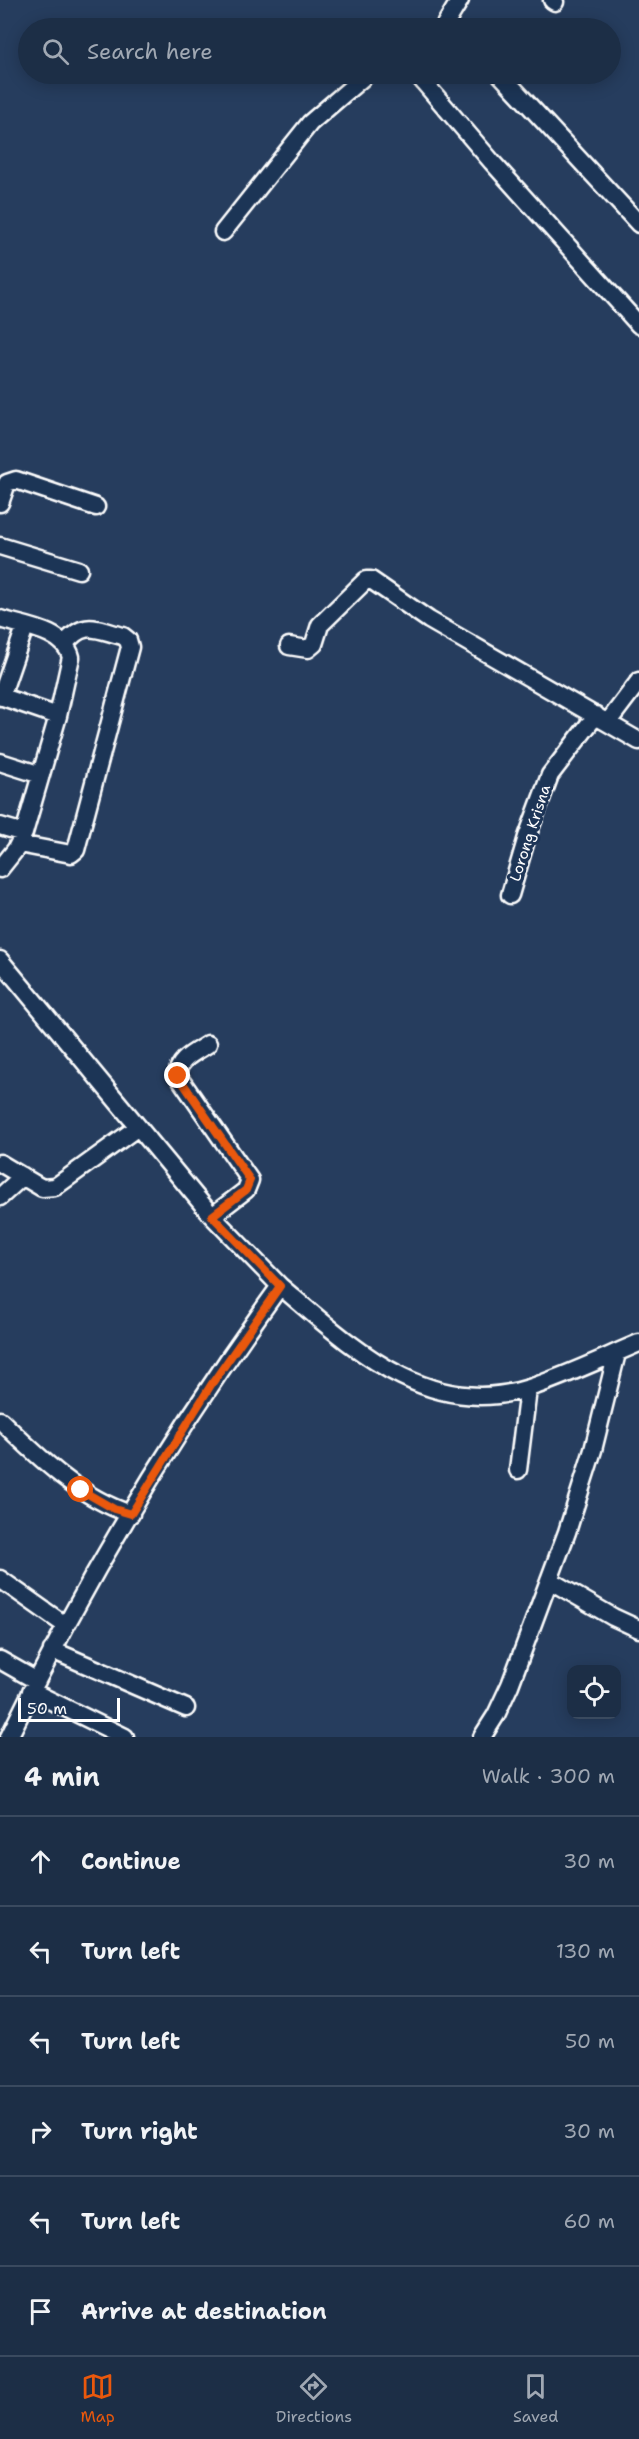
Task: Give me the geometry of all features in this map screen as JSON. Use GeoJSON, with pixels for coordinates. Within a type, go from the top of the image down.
{"type":"FeatureCollection","features":[{"type":"Feature","properties":{"kind":"street"},"geometry":{"type":"LineString","coordinates":[[453,18],[460,0]]}},
{"type":"Feature","properties":{"kind":"street"},"geometry":{"type":"LineString","coordinates":[[223,232],[310,123],[355,84]]}},
{"type":"Feature","properties":{"kind":"street"},"geometry":{"type":"LineString","coordinates":[[425,84],[492,162],[639,325]]}},
{"type":"Feature","properties":{"kind":"street"},"geometry":{"type":"LineString","coordinates":[[509,84],[639,224]]}},
{"type":"Feature","properties":{"kind":"street"},"geometry":{"type":"LineString","coordinates":[[0,503],[7,483],[16,480],[96,507]]}},
{"type":"Feature","properties":{"kind":"street"},"geometry":{"type":"LineString","coordinates":[[0,546],[79,570]]}},
{"type":"Feature","properties":{"kind":"street"},"geometry":{"type":"LineString","coordinates":[[289,646],[308,649],[311,647],[320,626],[366,580],[379,585],[429,620],[639,741]]}},
{"type":"Feature","properties":{"kind":"street"},"geometry":{"type":"LineString","coordinates":[[0,619],[54,636],[65,644],[71,657],[57,716],[22,838],[0,869]]}},
{"type":"Feature","properties":{"kind":"street"},"geometry":{"type":"LineString","coordinates":[[25,627],[1,696],[57,716]]}},
{"type":"Feature","properties":{"kind":"street"},"geometry":{"type":"LineString","coordinates":[[0,826],[22,838],[62,854],[71,854],[76,850],[130,647],[128,640],[123,636],[85,627],[77,630],[65,644]]}},
{"type":"Feature","properties":{"kind":"street","name":"Lorong Krisna"},"geometry":{"type":"LineString","coordinates":[[510,895],[525,843],[550,775],[639,681]]}},
{"type":"Feature","properties":{"kind":"street"},"geometry":{"type":"LineString","coordinates":[[0,762],[41,775]]}},
{"type":"Feature","properties":{"kind":"street"},"geometry":{"type":"LineString","coordinates":[[0,960],[212,1216],[280,1286],[377,1362],[414,1383],[459,1396],[498,1395],[528,1389],[639,1343]]}},
{"type":"Feature","properties":{"kind":"street"},"geometry":{"type":"LineString","coordinates":[[208,1044],[181,1062],[177,1069],[178,1076],[250,1180],[246,1190],[212,1216]]}},
{"type":"Feature","properties":{"kind":"street"},"geometry":{"type":"LineString","coordinates":[[0,1163],[42,1188],[56,1187],[138,1127]]}},
{"type":"Feature","properties":{"kind":"street"},"geometry":{"type":"LineString","coordinates":[[0,1197],[23,1176]]}},
{"type":"Feature","properties":{"kind":"street"},"geometry":{"type":"LineString","coordinates":[[9,1737],[65,1625],[131,1514],[211,1385],[280,1286]]}},
{"type":"Feature","properties":{"kind":"street"},"geometry":{"type":"LineString","coordinates":[[482,1737],[507,1693],[567,1532],[592,1450],[617,1353]]}},
{"type":"Feature","properties":{"kind":"street"},"geometry":{"type":"LineString","coordinates":[[518,1470],[528,1389]]}},
{"type":"Feature","properties":{"kind":"street"},"geometry":{"type":"LineString","coordinates":[[0,1420],[40,1457],[81,1490],[114,1509],[131,1514]]}},
{"type":"Feature","properties":{"kind":"street"},"geometry":{"type":"LineString","coordinates":[[0,1579],[65,1625]]}},
{"type":"Feature","properties":{"kind":"street"},"geometry":{"type":"LineString","coordinates":[[549,1580],[613,1617],[639,1629]]}},
{"type":"Feature","properties":{"kind":"street"},"geometry":{"type":"LineString","coordinates":[[52,1650],[186,1708]]}},
{"type":"Feature","properties":{"kind":"street"},"geometry":{"type":"LineString","coordinates":[[0,1660],[34,1686],[125,1737]]}},
{"type":"Feature","properties":{"kind":"route"},"geometry":{"type":"LineString","coordinates":[[81,1490],[114,1509],[131,1514],[211,1385],[280,1286],[212,1216],[246,1190],[250,1180],[178,1076]]}}]}
